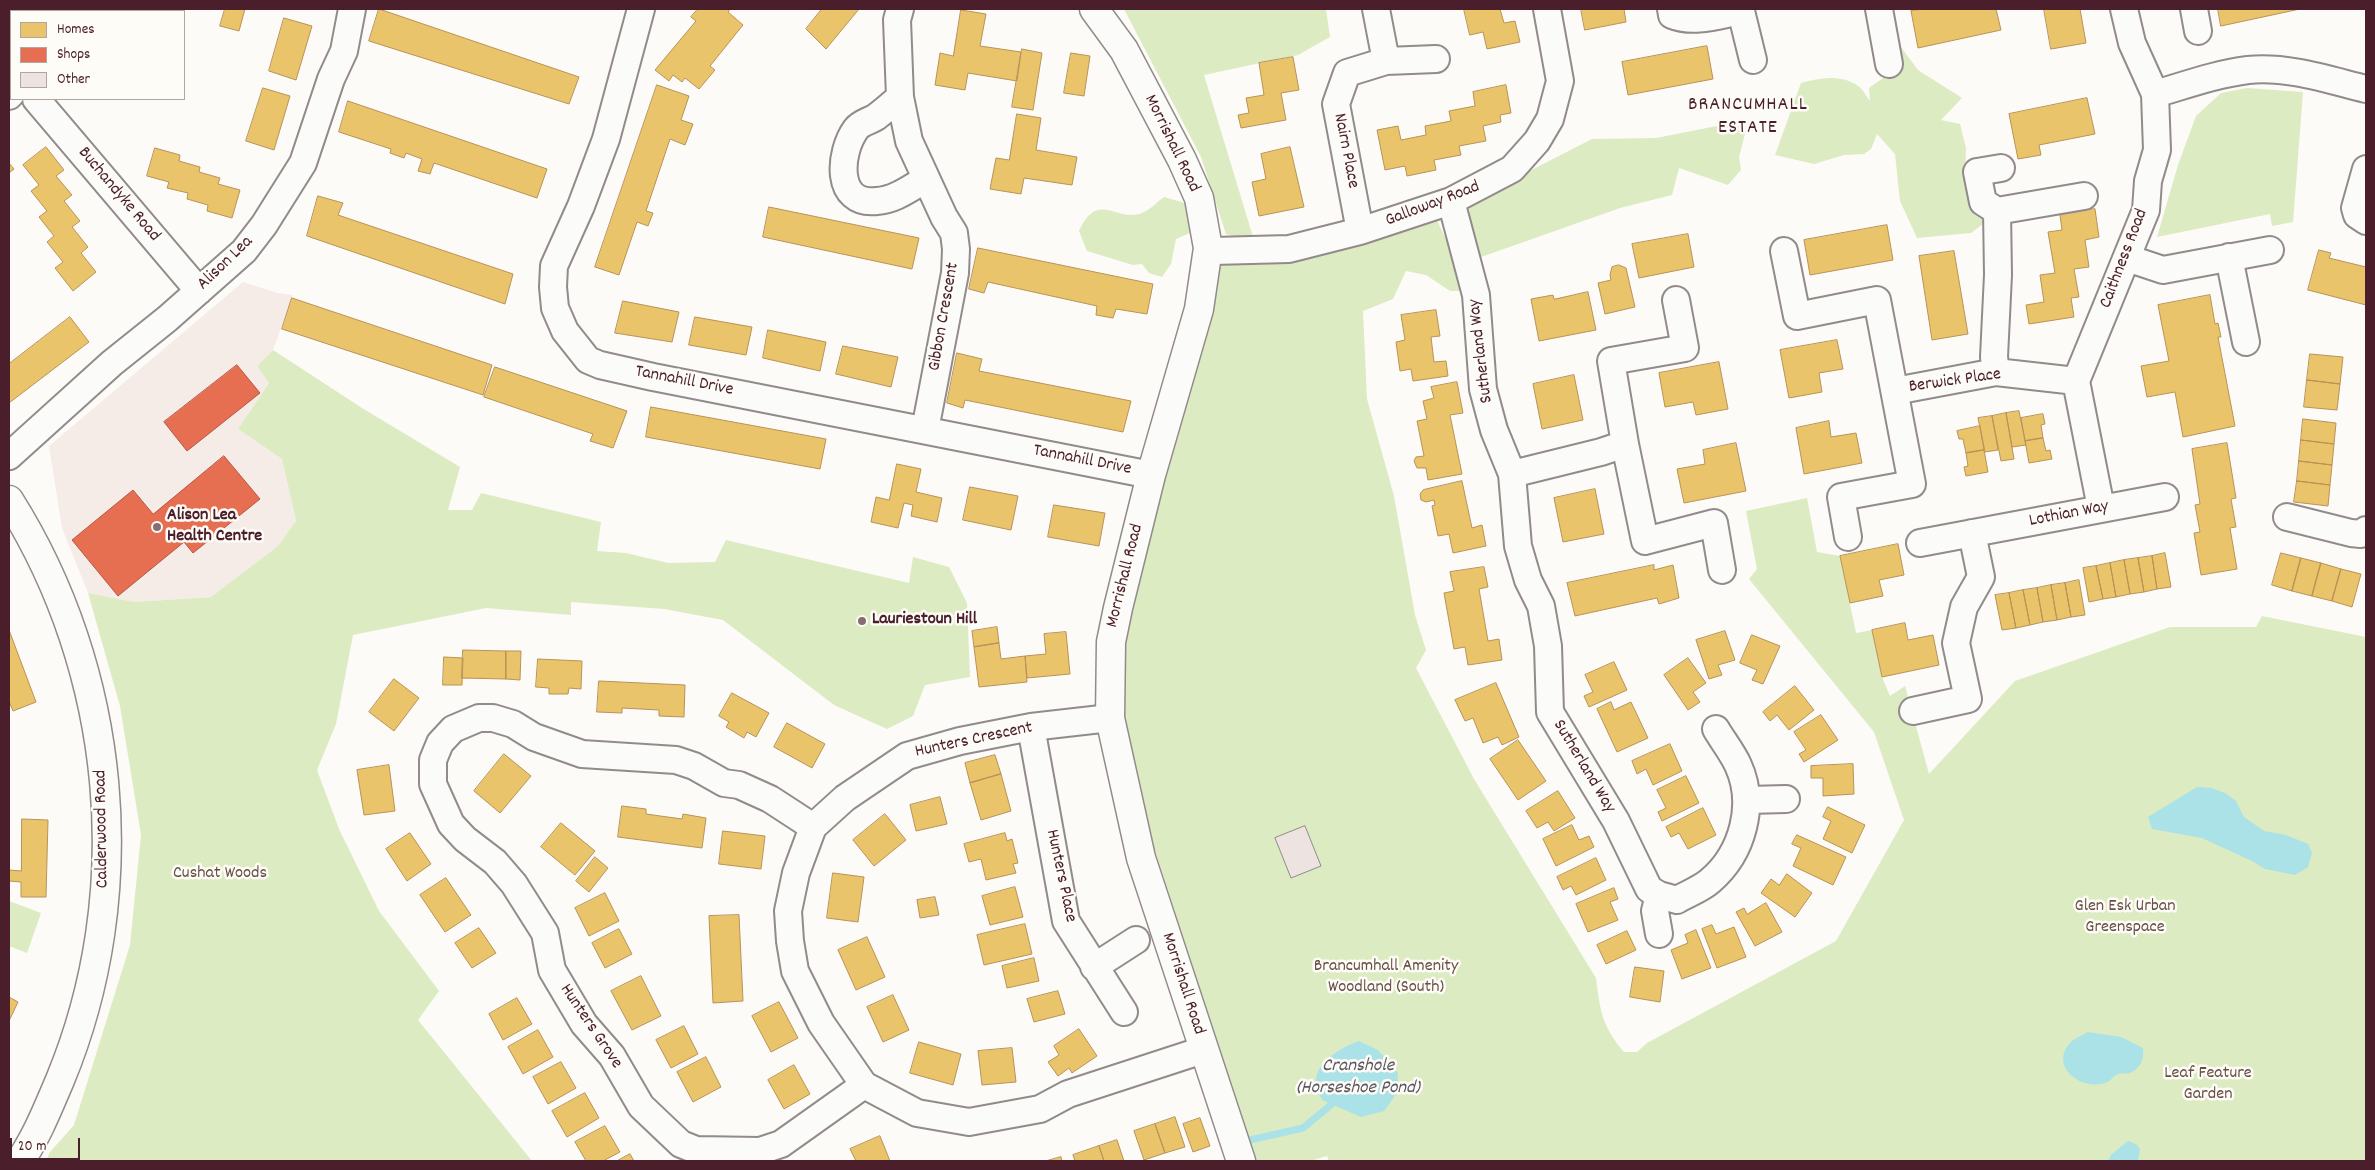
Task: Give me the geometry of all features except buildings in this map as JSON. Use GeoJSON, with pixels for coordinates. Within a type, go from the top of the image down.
{"type":"FeatureCollection","features":[{"type":"Feature","properties":{"kind":"street","name":"Alison Lea"},"geometry":{"type":"LineString","coordinates":[[9,456],[112,363],[244,251],[264,225],[303,163],[331,79],[344,51],[352,9]]}},
{"type":"Feature","properties":{"kind":"street","name":"Tannahill Drive"},"geometry":{"type":"LineString","coordinates":[[641,9],[606,139],[581,206],[554,266],[555,308],[566,333],[588,360],[600,365],[1151,475]]}},
{"type":"Feature","properties":{"kind":"street","name":"Gibbon Crescent"},"geometry":{"type":"LineString","coordinates":[[900,9],[896,20],[900,97],[909,141],[954,233],[956,249],[955,273],[925,430]]}},
{"type":"Feature","properties":{"kind":"street","name":"Morrishall Road"},"geometry":{"type":"LineString","coordinates":[[1094,9],[1124,50],[1182,160],[1199,198],[1208,248],[1199,309],[1151,475],[1111,642],[1110,718],[1141,858],[1241,1161]]}},
{"type":"Feature","properties":{"kind":"street"},"geometry":{"type":"LineString","coordinates":[[1376,9],[1386,61]]}},
{"type":"Feature","properties":{"kind":"street","name":"Galloway Road"},"geometry":{"type":"LineString","coordinates":[[1208,248],[1213,251],[1289,249],[1360,231],[1451,202],[1512,169],[1536,141],[1550,119],[1560,80],[1547,9]]}},
{"type":"Feature","properties":{"kind":"street"},"geometry":{"type":"LineString","coordinates":[[1671,9],[1672,15],[1679,18],[1697,20],[1741,11],[1753,60]]}},
{"type":"Feature","properties":{"kind":"street"},"geometry":{"type":"LineString","coordinates":[[1880,9],[1889,64]]}},
{"type":"Feature","properties":{"kind":"street","name":"Caithness Road"},"geometry":{"type":"LineString","coordinates":[[2076,381],[2146,210],[2148,181],[2157,150],[2155,94],[2132,43],[2124,9]]}},
{"type":"Feature","properties":{"kind":"street","name":"Nairn Place"},"geometry":{"type":"LineString","coordinates":[[1360,231],[1336,104],[1348,73],[1386,61],[1436,58]]}},
{"type":"Feature","properties":{"kind":"street"},"geometry":{"type":"LineString","coordinates":[[2155,94],[2210,77],[2250,70],[2293,72],[2366,89]]}},
{"type":"Feature","properties":{"kind":"street"},"geometry":{"type":"LineString","coordinates":[[900,97],[874,118],[857,127],[846,146],[844,160],[846,188],[858,198],[875,202],[893,198],[926,179]]}},
{"type":"Feature","properties":{"kind":"street","name":"Buchandyke Road"},"geometry":{"type":"LineString","coordinates":[[37,100],[199,291]]}},
{"type":"Feature","properties":{"kind":"street"},"geometry":{"type":"LineString","coordinates":[[2001,168],[1977,172],[1983,202],[1997,211],[2084,196]]}},
{"type":"Feature","properties":{"kind":"street"},"geometry":{"type":"LineString","coordinates":[[2366,169],[2355,208],[2357,215],[2366,221]]}},
{"type":"Feature","properties":{"kind":"street","name":"Sutherland Way"},"geometry":{"type":"LineString","coordinates":[[1451,202],[1476,295],[1483,389],[1494,430],[1512,474],[1518,546],[1528,580],[1541,606],[1548,646],[1550,712],[1616,821],[1649,889],[1659,895]]}},
{"type":"Feature","properties":{"kind":"street"},"geometry":{"type":"LineString","coordinates":[[1996,372],[1994,350],[1998,274],[1997,211]]}},
{"type":"Feature","properties":{"kind":"street","name":"Berwick Place"},"geometry":{"type":"LineString","coordinates":[[1784,250],[1797,316],[1878,300],[1912,484],[1841,497],[1848,537]]}},
{"type":"Feature","properties":{"kind":"street"},"geometry":{"type":"LineString","coordinates":[[2127,258],[2164,270],[2270,250]]}},
{"type":"Feature","properties":{"kind":"street"},"geometry":{"type":"LineString","coordinates":[[2229,257],[2246,342]]}},
{"type":"Feature","properties":{"kind":"street"},"geometry":{"type":"LineString","coordinates":[[1676,300],[1685,348],[1611,360],[1625,444],[1646,541],[1714,523],[1722,570]]}},
{"type":"Feature","properties":{"kind":"street","name":"Berwick Place"},"geometry":{"type":"LineString","coordinates":[[1895,391],[1996,372],[2076,381]]}},
{"type":"Feature","properties":{"kind":"street"},"geometry":{"type":"LineString","coordinates":[[2076,381],[2101,508]]}},
{"type":"Feature","properties":{"kind":"street"},"geometry":{"type":"LineString","coordinates":[[1512,474],[1601,452],[1625,444]]}},
{"type":"Feature","properties":{"kind":"street","name":"Lothian Way"},"geometry":{"type":"LineString","coordinates":[[1920,543],[2165,497]]}},
{"type":"Feature","properties":{"kind":"street","name":"Calderwood Road"},"geometry":{"type":"LineString","coordinates":[[9,500],[48,571],[83,669],[98,735],[107,803],[107,868],[101,931],[84,1006],[69,1058],[44,1116],[20,1161]]}},
{"type":"Feature","properties":{"kind":"street"},"geometry":{"type":"LineString","coordinates":[[2287,517],[2351,533],[2361,534],[2366,530]]}},
{"type":"Feature","properties":{"kind":"street"},"geometry":{"type":"LineString","coordinates":[[1913,711],[1968,699],[1956,643],[1964,607],[1981,576],[1972,533]]}},
{"type":"Feature","properties":{"kind":"street","name":"Hunters Grove"},"geometry":{"type":"LineString","coordinates":[[813,827],[770,799],[739,785],[724,783],[694,766],[676,760],[582,754],[534,737],[513,724],[493,718],[479,718],[453,729],[440,743],[433,760],[434,784],[451,824],[465,839],[494,862],[514,884],[546,933],[552,970],[584,1024],[612,1056],[641,1106],[681,1144],[696,1150],[760,1151],[781,1144],[864,1085]]}},
{"type":"Feature","properties":{"kind":"street","name":"Hunters Crescent"},"geometry":{"type":"LineString","coordinates":[[1110,718],[1031,727],[960,741],[906,756],[845,798],[813,827],[796,873],[788,911],[795,971],[821,1023],[864,1085],[917,1113],[969,1122],[1040,1109],[1068,1094],[1203,1050]]}},
{"type":"Feature","properties":{"kind":"street","name":"Hunters Place"},"geometry":{"type":"LineString","coordinates":[[1031,727],[1066,921],[1124,1012]]}},
{"type":"Feature","properties":{"kind":"street"},"geometry":{"type":"LineString","coordinates":[[1659,934],[1655,911],[1659,895],[1677,900],[1710,881],[1732,857],[1746,819],[1748,800],[1738,765],[1716,729]]}},
{"type":"Feature","properties":{"kind":"street"},"geometry":{"type":"LineString","coordinates":[[1748,800],[1786,799]]}},
{"type":"Feature","properties":{"kind":"street"},"geometry":{"type":"LineString","coordinates":[[1094,967],[1136,940]]}},
{"type":"Feature","properties":{"kind":"shaded area"},"geometry":{"type":"Polygon","coordinates":[[[243,282],[277,293],[293,295],[273,350],[257,366],[269,383],[238,429],[282,459],[296,522],[278,546],[211,597],[134,602],[88,593],[62,528],[49,446],[243,282]]]}},
{"type":"Feature","properties":{"kind":"green space"},"geometry":{"type":"Polygon","coordinates":[[[1124,9],[1326,9],[1330,37],[1298,55],[1204,75],[1253,237],[1239,238],[1226,234],[1201,157],[1124,9]]]}},
{"type":"Feature","properties":{"kind":"green space"},"geometry":{"type":"Polygon","coordinates":[[[1892,35],[1918,70],[1962,98],[1941,120],[1960,124],[1966,148],[1965,176],[1983,192],[1983,224],[1971,233],[1917,238],[1900,201],[1895,154],[1877,134],[1871,149],[1864,154],[1844,155],[1814,164],[1775,155],[1801,83],[1838,78],[1860,87],[1870,101],[1869,88],[1883,78],[1892,35]]]}},
{"type":"Feature","properties":{"kind":"green space"},"geometry":{"type":"Polygon","coordinates":[[[2247,88],[2303,92],[2293,222],[2272,226],[2270,214],[2157,237],[2178,165],[2196,116],[2221,93],[2247,88]]]}},
{"type":"Feature","properties":{"kind":"green space"},"geometry":{"type":"Polygon","coordinates":[[[1732,123],[1746,130],[1739,157],[1741,170],[1728,185],[1679,168],[1672,195],[1620,208],[1467,262],[1471,223],[1469,208],[1477,189],[1510,181],[1592,139],[1656,138],[1732,123]]]}},
{"type":"Feature","properties":{"kind":"green space"},"geometry":{"type":"Polygon","coordinates":[[[1164,197],[1185,203],[1192,219],[1192,232],[1176,239],[1171,264],[1162,277],[1149,273],[1142,264],[1133,265],[1087,251],[1079,231],[1093,212],[1100,209],[1133,215],[1151,208],[1164,197]]]}},
{"type":"Feature","properties":{"kind":"green space"},"geometry":{"type":"Polygon","coordinates":[[[1431,208],[1471,291],[1450,291],[1426,275],[1406,271],[1393,299],[1363,311],[1367,399],[1394,496],[1415,615],[1426,650],[1416,668],[1474,779],[1596,978],[1603,1018],[1611,1034],[1624,1052],[1637,1052],[1647,1043],[1836,941],[1904,820],[1874,732],[1749,579],[1757,569],[1746,511],[1807,498],[1817,552],[1840,556],[1856,633],[1872,630],[1882,677],[1890,696],[1905,686],[1929,774],[2015,681],[2170,627],[2256,627],[2262,616],[2366,637],[2366,1161],[1329,1161],[1327,1156],[1310,1161],[1256,1161],[1133,783],[1111,673],[1213,251],[1431,208]]]}},
{"type":"Feature","properties":{"kind":"green space","name":"Cushat Woods"},"geometry":{"type":"Polygon","coordinates":[[[273,350],[362,408],[460,467],[448,510],[472,510],[481,493],[601,522],[597,551],[626,553],[668,563],[715,562],[726,540],[909,583],[913,557],[949,567],[967,603],[970,677],[925,685],[913,716],[887,729],[834,705],[723,620],[664,609],[571,602],[571,615],[486,608],[353,635],[336,724],[317,770],[339,829],[379,911],[439,991],[418,1020],[532,1161],[46,1161],[50,1152],[74,1125],[130,945],[141,835],[120,706],[88,593],[134,602],[211,597],[278,546],[296,521],[282,459],[238,429],[269,383],[257,366],[273,350]]]}},
{"type":"Feature","properties":{"kind":"green space"},"geometry":{"type":"Polygon","coordinates":[[[9,901],[41,913],[27,953],[9,946],[9,901]]]}},
{"type":"Feature","properties":{"kind":"water"},"geometry":{"type":"Polygon","coordinates":[[[2197,787],[2212,788],[2225,793],[2236,801],[2244,817],[2264,831],[2286,835],[2308,844],[2312,853],[2308,867],[2295,875],[2265,869],[2202,838],[2152,829],[2148,817],[2197,787]]]}},
{"type":"Feature","properties":{"kind":"water"},"geometry":{"type":"Polygon","coordinates":[[[2088,1032],[2121,1037],[2143,1048],[2143,1056],[2139,1066],[2130,1073],[2118,1074],[2105,1083],[2095,1084],[2077,1080],[2065,1067],[2063,1059],[2065,1051],[2071,1042],[2088,1032]]]}},
{"type":"Feature","properties":{"kind":"water","name":"Cranshole (Horseshoe Pond)"},"geometry":{"type":"Polygon","coordinates":[[[1359,1041],[1378,1050],[1398,1073],[1397,1093],[1384,1111],[1361,1117],[1322,1100],[1316,1084],[1319,1069],[1330,1056],[1359,1041]]]}},
{"type":"Feature","properties":{"kind":"water"},"geometry":{"type":"Polygon","coordinates":[[[2128,1141],[2136,1144],[2140,1149],[2138,1161],[2108,1161],[2111,1155],[2128,1141]]]}},
{"type":"Feature","properties":{"kind":"waterway"},"geometry":{"type":"LineString","coordinates":[[1250,1140],[1303,1128],[1332,1104]]}},
{"type":"Feature","properties":{"kind":"place","name":"Alison Lea Health Centre"},"geometry":{"type":"Point","coordinates":[157,527]}},
{"type":"Feature","properties":{"kind":"place","name":"Lauriestoun Hill"},"geometry":{"type":"Point","coordinates":[862,621]}},
{"type":"Feature","properties":{"kind":"district","name":"BRANCUMHALL ESTATE"},"geometry":{"type":"Point","coordinates":[1748,118]}},
{"type":"Feature","properties":{"kind":"park label","name":"Glen Esk Urban Greenspace"},"geometry":{"type":"Point","coordinates":[2125,918]}},
{"type":"Feature","properties":{"kind":"park label","name":"Brancumhall Amenity Woodland (South)"},"geometry":{"type":"Point","coordinates":[1386,978]}},
{"type":"Feature","properties":{"kind":"park label","name":"Leaf Feature Garden"},"geometry":{"type":"Point","coordinates":[2208,1085]}}]}
